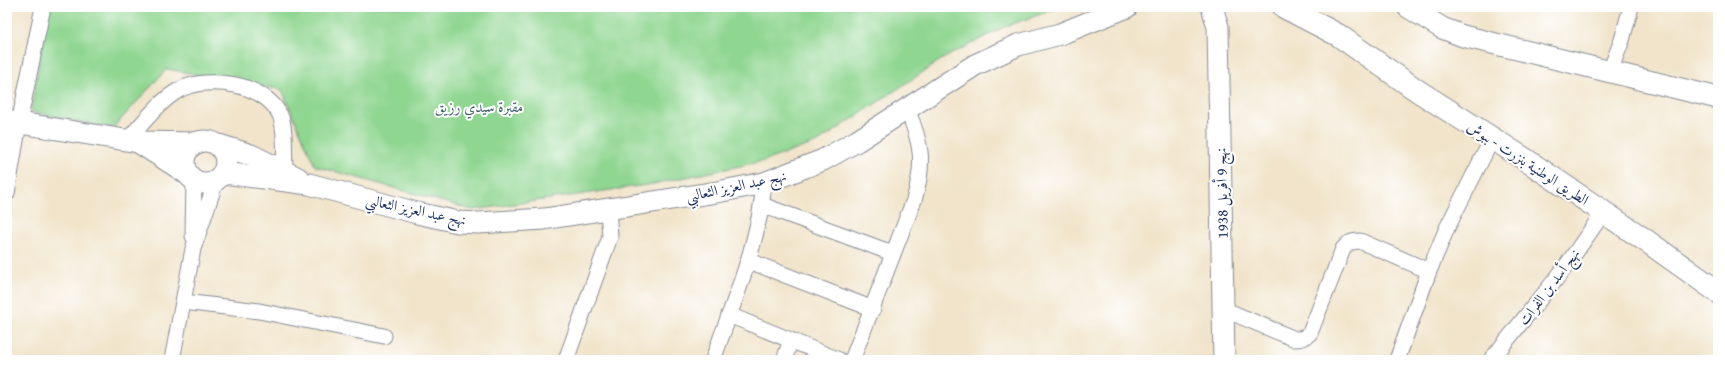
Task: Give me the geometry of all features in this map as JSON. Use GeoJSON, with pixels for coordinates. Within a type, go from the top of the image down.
{"type":"FeatureCollection","features":[{"type":"Feature","properties":{"kind":"main road","name":"الطريق الوطنية بنزرت - ببوش"},"geometry":{"type":"LineString","coordinates":[[1284,7],[1338,35],[1492,139],[1520,156],[1718,292]]}},
{"type":"Feature","properties":{"kind":"main road","name":"الطريق الوطنية بنزرت - ببوش"},"geometry":{"type":"LineString","coordinates":[[1310,8],[1338,35]]}},
{"type":"Feature","properties":{"kind":"street"},"geometry":{"type":"LineString","coordinates":[[7,193],[13,122],[43,7]]}},
{"type":"Feature","properties":{"kind":"street","name":"نهج عبد العزيز الثعالبي"},"geometry":{"type":"LineString","coordinates":[[220,177],[309,184],[458,222],[479,223],[544,219],[608,210],[764,183],[823,160],[907,109],[936,89],[989,59],[1018,46],[1060,34],[1127,7]]}},
{"type":"Feature","properties":{"kind":"street"},"geometry":{"type":"LineString","coordinates":[[1212,7],[1218,27]]}},
{"type":"Feature","properties":{"kind":"street"},"geometry":{"type":"LineString","coordinates":[[1218,27],[1226,7]]}},
{"type":"Feature","properties":{"kind":"street"},"geometry":{"type":"LineString","coordinates":[[1408,7],[1442,28],[1463,36],[1718,98]]}},
{"type":"Feature","properties":{"kind":"street"},"geometry":{"type":"LineString","coordinates":[[1610,71],[1622,40],[1631,7]]}},
{"type":"Feature","properties":{"kind":"street","name":"نهج 9 أفريل 1938"},"geometry":{"type":"LineString","coordinates":[[1218,27],[1224,360]]}},
{"type":"Feature","properties":{"kind":"street"},"geometry":{"type":"LineString","coordinates":[[132,141],[167,99],[179,90],[198,84],[242,86],[264,97],[279,113],[285,170]]}},
{"type":"Feature","properties":{"kind":"street"},"geometry":{"type":"LineString","coordinates":[[852,360],[873,309],[892,253],[914,200],[920,181],[922,165],[921,151],[916,130],[907,109]]}},
{"type":"Feature","properties":{"kind":"street"},"geometry":{"type":"LineString","coordinates":[[13,122],[132,141],[208,141],[219,145],[226,159],[226,166],[220,177],[193,249],[172,360]]}},
{"type":"Feature","properties":{"kind":"street"},"geometry":{"type":"LineString","coordinates":[[1397,360],[1429,271],[1463,195],[1492,139]]}},
{"type":"Feature","properties":{"kind":"street"},"geometry":{"type":"LineString","coordinates":[[132,141],[201,183],[209,183],[220,177]]}},
{"type":"Feature","properties":{"kind":"street"},"geometry":{"type":"LineString","coordinates":[[193,249],[191,177],[184,166],[185,156],[189,148],[196,142]]}},
{"type":"Feature","properties":{"kind":"street","name":"نهج عبد العزيز الثعالبي"},"geometry":{"type":"LineString","coordinates":[[219,145],[251,155],[285,170],[309,184]]}},
{"type":"Feature","properties":{"kind":"street"},"geometry":{"type":"LineString","coordinates":[[713,360],[749,261],[762,205],[764,183]]}},
{"type":"Feature","properties":{"kind":"street"},"geometry":{"type":"LineString","coordinates":[[762,205],[892,253]]}},
{"type":"Feature","properties":{"kind":"street"},"geometry":{"type":"LineString","coordinates":[[566,360],[610,237],[608,210]]}},
{"type":"Feature","properties":{"kind":"street","name":"نهج أسد بن الفرات"},"geometry":{"type":"LineString","coordinates":[[1491,360],[1560,275],[1603,213]]}},
{"type":"Feature","properties":{"kind":"street"},"geometry":{"type":"LineString","coordinates":[[1223,309],[1295,339],[1301,339],[1305,338],[1310,333],[1343,249],[1348,243],[1360,241],[1429,271]]}},
{"type":"Feature","properties":{"kind":"street"},"geometry":{"type":"LineString","coordinates":[[749,261],[873,309]]}},
{"type":"Feature","properties":{"kind":"street"},"geometry":{"type":"LineString","coordinates":[[184,302],[259,311],[384,336]]}},
{"type":"Feature","properties":{"kind":"street"},"geometry":{"type":"LineString","coordinates":[[729,315],[839,360]]}},
{"type":"Feature","properties":{"kind":"street"},"geometry":{"type":"LineString","coordinates":[[784,360],[791,340]]}},
{"type":"Feature","properties":{"kind":"green space","name":"مقبرة سيدي رزيق"},"geometry":{"type":"Polygon","coordinates":[[[48,7],[1061,7],[1006,26],[944,58],[818,142],[764,161],[653,184],[473,210],[315,166],[282,90],[167,69],[113,128],[31,112],[48,7]]]}}]}
